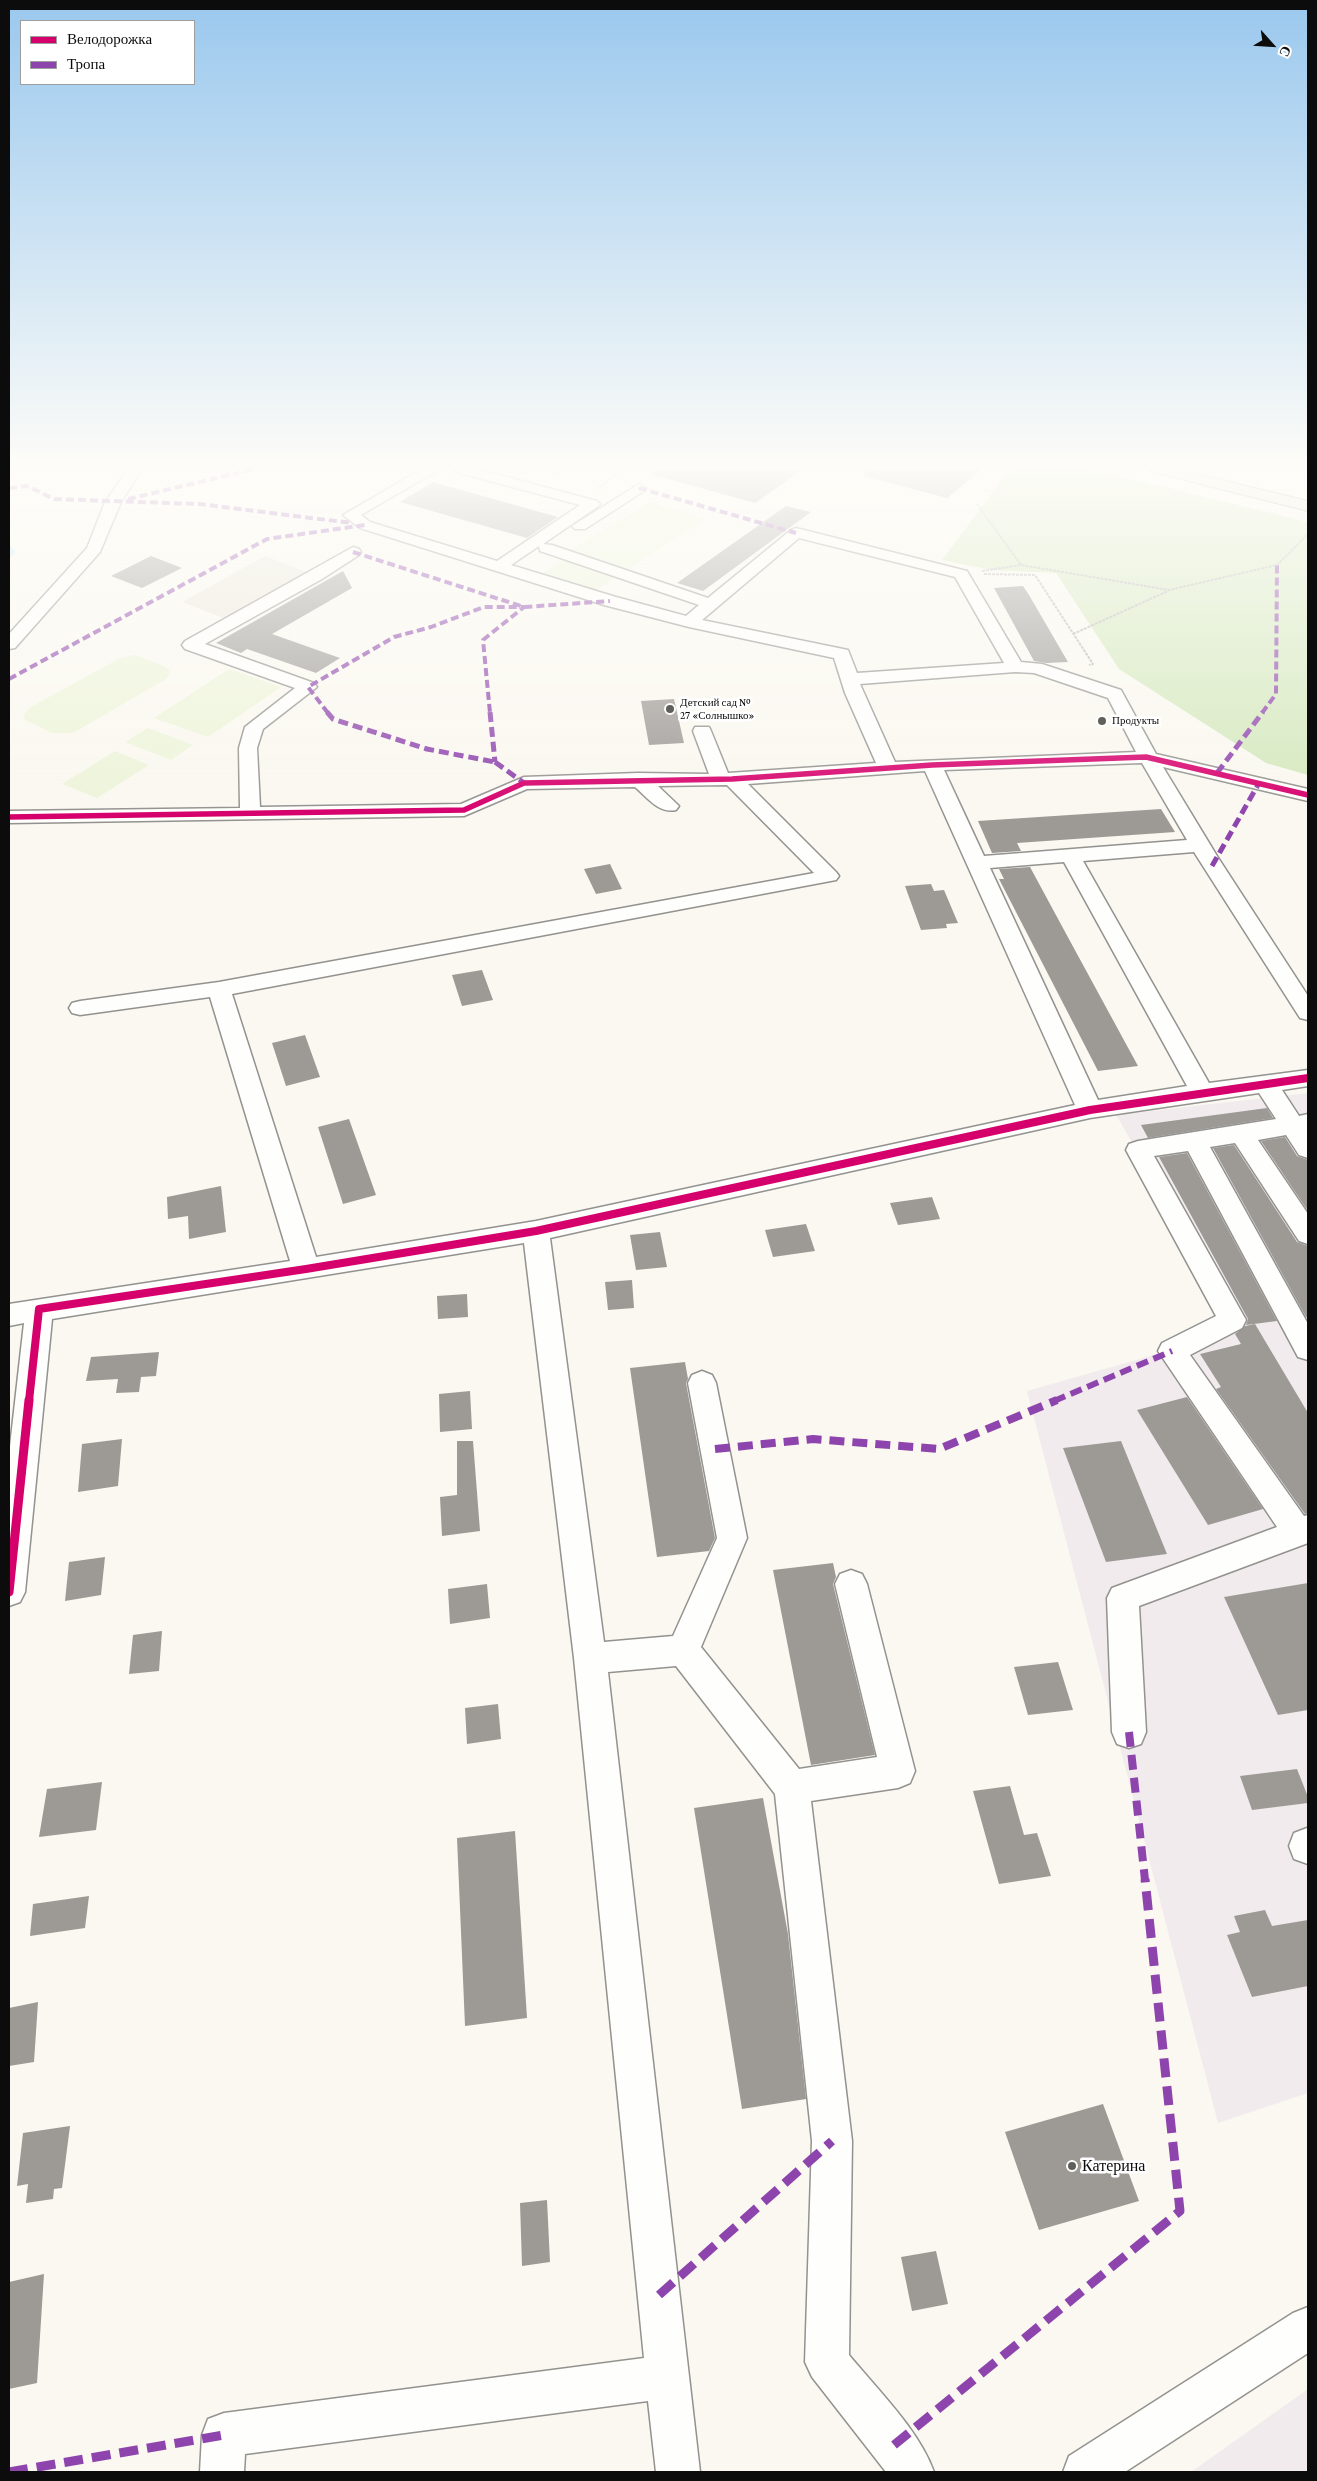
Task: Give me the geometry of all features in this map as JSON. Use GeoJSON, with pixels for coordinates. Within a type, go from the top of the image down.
{"type":"FeatureCollection","features":[{"type":"Feature","properties":{"kind":"street"},"geometry":{"type":"LineString","coordinates":[[9,644],[62,585]]}},
{"type":"Feature","properties":{"kind":"street"},"geometry":{"type":"LineString","coordinates":[[250,813],[248,748],[254,727],[308,687],[191,644],[300,585]]}},
{"type":"Feature","properties":{"kind":"street"},"geometry":{"type":"LineString","coordinates":[[555,585],[610,602],[689,622],[842,654],[854,693],[888,768]]}},
{"type":"Feature","properties":{"kind":"street"},"geometry":{"type":"LineString","coordinates":[[654,585],[711,604]]}},
{"type":"Feature","properties":{"kind":"street"},"geometry":{"type":"LineString","coordinates":[[689,622],[734,585]]}},
{"type":"Feature","properties":{"kind":"street"},"geometry":{"type":"LineString","coordinates":[[967,585],[1015,667]]}},
{"type":"Feature","properties":{"kind":"street"},"geometry":{"type":"LineString","coordinates":[[850,679],[1015,667],[1036,668],[1115,694],[1146,757],[1199,845],[1308,1013]]}},
{"type":"Feature","properties":{"kind":"street"},"geometry":{"type":"LineString","coordinates":[[80,1008],[219,989],[830,876],[726,779],[717,766],[702,731]]}},
{"type":"Feature","properties":{"kind":"street"},"geometry":{"type":"LineString","coordinates":[[9,816],[464,810],[524,783],[638,779],[726,779],[932,765],[1146,757],[1308,795]]}},
{"type":"Feature","properties":{"kind":"street"},"geometry":{"type":"LineString","coordinates":[[932,765],[979,863],[1090,1110]]}},
{"type":"Feature","properties":{"kind":"street"},"geometry":{"type":"LineString","coordinates":[[638,779],[669,806]]}},
{"type":"Feature","properties":{"kind":"street"},"geometry":{"type":"LineString","coordinates":[[979,863],[1199,845]]}},
{"type":"Feature","properties":{"kind":"street"},"geometry":{"type":"LineString","coordinates":[[1070,855],[1202,1092]]}},
{"type":"Feature","properties":{"kind":"street"},"geometry":{"type":"LineString","coordinates":[[219,989],[306,1269]]}},
{"type":"Feature","properties":{"kind":"street"},"geometry":{"type":"LineString","coordinates":[[9,1315],[306,1269],[536,1230],[1090,1110],[1202,1092],[1308,1078]]}},
{"type":"Feature","properties":{"kind":"street"},"geometry":{"type":"LineString","coordinates":[[1130,1732],[1123,1598],[1303,1530],[1172,1351],[1232,1320],[1138,1150],[1300,1124]]}},
{"type":"Feature","properties":{"kind":"street"},"geometry":{"type":"LineString","coordinates":[[1241,1133],[1308,1234]]}},
{"type":"Feature","properties":{"kind":"street"},"geometry":{"type":"LineString","coordinates":[[1194,1140],[1308,1349]]}},
{"type":"Feature","properties":{"kind":"street"},"geometry":{"type":"LineString","coordinates":[[536,1230],[590,1658],[678,2472]]}},
{"type":"Feature","properties":{"kind":"street"},"geometry":{"type":"LineString","coordinates":[[9,1592],[39,1309]]}},
{"type":"Feature","properties":{"kind":"street"},"geometry":{"type":"LineString","coordinates":[[683,1650],[732,1538],[702,1383]]}},
{"type":"Feature","properties":{"kind":"street"},"geometry":{"type":"LineString","coordinates":[[792,1787],[898,1771],[851,1584]]}},
{"type":"Feature","properties":{"kind":"street"},"geometry":{"type":"LineString","coordinates":[[590,1658],[683,1650]]}},
{"type":"Feature","properties":{"kind":"street"},"geometry":{"type":"LineString","coordinates":[[683,1650],[792,1787],[832,2141],[827,2362],[894,2445],[912,2472]]}},
{"type":"Feature","properties":{"kind":"street"},"geometry":{"type":"LineString","coordinates":[[1085,2472],[1308,2328]]}},
{"type":"Feature","properties":{"kind":"street"},"geometry":{"type":"LineString","coordinates":[[222,2472],[224,2435],[668,2377]]}},
{"type":"Feature","properties":{"kind":"lane"},"geometry":{"type":"LineString","coordinates":[[1266,1084],[1300,1124],[1308,1149]]}},
{"type":"Feature","properties":{"kind":"path"},"geometry":{"type":"LineString","coordinates":[[1036,668],[1093,664],[1040,585]]}},
{"type":"Feature","properties":{"kind":"path"},"geometry":{"type":"LineString","coordinates":[[1138,585],[1169,590]]}},
{"type":"Feature","properties":{"kind":"path"},"geometry":{"type":"LineString","coordinates":[[1073,634],[1169,590],[1192,585]]}},
{"type":"Feature","properties":{"kind":"shaded area"},"geometry":{"type":"Polygon","coordinates":[[[213,585],[293,585],[231,621],[182,602],[213,585]]]}},
{"type":"Feature","properties":{"kind":"shaded area"},"geometry":{"type":"Polygon","coordinates":[[[1308,1093],[1308,2093],[1218,2123],[1027,1391],[1242,1330],[1116,1115],[1308,1093]]]}},
{"type":"Feature","properties":{"kind":"shaded area"},"geometry":{"type":"Polygon","coordinates":[[[1308,2389],[1308,2472],[1191,2472],[1308,2389]]]}},
{"type":"Feature","properties":{"kind":"green space"},"geometry":{"type":"Polygon","coordinates":[[[571,585],[605,585],[594,592],[571,585]]]}},
{"type":"Feature","properties":{"kind":"green space"},"geometry":{"type":"Polygon","coordinates":[[[1064,585],[1308,585],[1308,775],[1266,763],[1119,669],[1064,585]]]}},
{"type":"Feature","properties":{"kind":"green space"},"geometry":{"type":"Polygon","coordinates":[[[136,655],[166,667],[170,672],[166,679],[73,733],[52,733],[24,719],[25,713],[31,707],[120,658],[136,655]]]}},
{"type":"Feature","properties":{"kind":"green space"},"geometry":{"type":"Polygon","coordinates":[[[229,669],[281,687],[208,737],[154,718],[229,669]]]}},
{"type":"Feature","properties":{"kind":"green space"},"geometry":{"type":"Polygon","coordinates":[[[148,728],[193,745],[171,760],[125,742],[148,728]]]}},
{"type":"Feature","properties":{"kind":"green space"},"geometry":{"type":"Polygon","coordinates":[[[115,751],[149,765],[97,798],[62,784],[115,751]]]}},
{"type":"Feature","properties":{"kind":"building"},"geometry":{"type":"Polygon","coordinates":[[[134,585],[148,585],[142,588],[134,585]]]}},
{"type":"Feature","properties":{"kind":"building"},"geometry":{"type":"Polygon","coordinates":[[[319,585],[350,585],[352,588],[272,634],[340,658],[316,673],[247,649],[241,653],[216,643],[319,585]]]}},
{"type":"Feature","properties":{"kind":"building"},"geometry":{"type":"Polygon","coordinates":[[[683,585],[712,585],[703,591],[683,585]]]}},
{"type":"Feature","properties":{"kind":"building"},"geometry":{"type":"Polygon","coordinates":[[[1023,586],[1068,662],[1046,663],[1034,661],[994,588],[1023,586]]]}},
{"type":"Feature","properties":{"kind":"building"},"geometry":{"type":"Polygon","coordinates":[[[674,699],[684,743],[649,745],[641,701],[674,699]]]}},
{"type":"Feature","properties":{"kind":"building"},"geometry":{"type":"Polygon","coordinates":[[[1161,809],[1175,832],[1017,843],[1021,851],[992,853],[978,821],[1161,809]]]}},
{"type":"Feature","properties":{"kind":"building"},"geometry":{"type":"Polygon","coordinates":[[[610,864],[622,889],[596,894],[584,869],[610,864]]]}},
{"type":"Feature","properties":{"kind":"building"},"geometry":{"type":"Polygon","coordinates":[[[1030,867],[1138,1066],[1098,1071],[999,879],[1004,879],[999,869],[1030,867]]]}},
{"type":"Feature","properties":{"kind":"building"},"geometry":{"type":"Polygon","coordinates":[[[931,884],[934,891],[944,890],[958,923],[946,924],[947,928],[921,930],[905,886],[931,884]]]}},
{"type":"Feature","properties":{"kind":"building"},"geometry":{"type":"Polygon","coordinates":[[[482,970],[493,1000],[462,1006],[452,975],[482,970]]]}},
{"type":"Feature","properties":{"kind":"building"},"geometry":{"type":"Polygon","coordinates":[[[305,1035],[320,1077],[286,1086],[272,1043],[305,1035]]]}},
{"type":"Feature","properties":{"kind":"building"},"geometry":{"type":"Polygon","coordinates":[[[1267,1108],[1273,1118],[1148,1138],[1141,1125],[1267,1108]]]}},
{"type":"Feature","properties":{"kind":"building"},"geometry":{"type":"Polygon","coordinates":[[[349,1119],[376,1195],[343,1204],[318,1127],[349,1119]]]}},
{"type":"Feature","properties":{"kind":"building"},"geometry":{"type":"Polygon","coordinates":[[[1285,1137],[1297,1156],[1308,1160],[1308,1211],[1261,1141],[1285,1137]]]}},
{"type":"Feature","properties":{"kind":"building"},"geometry":{"type":"Polygon","coordinates":[[[1234,1145],[1297,1242],[1308,1246],[1308,1317],[1306,1317],[1213,1148],[1234,1145]]]}},
{"type":"Feature","properties":{"kind":"building"},"geometry":{"type":"Polygon","coordinates":[[[1187,1153],[1277,1321],[1246,1325],[1248,1319],[1159,1157],[1187,1153]]]}},
{"type":"Feature","properties":{"kind":"building"},"geometry":{"type":"Polygon","coordinates":[[[221,1186],[226,1232],[189,1239],[188,1216],[168,1219],[167,1197],[221,1186]]]}},
{"type":"Feature","properties":{"kind":"building"},"geometry":{"type":"Polygon","coordinates":[[[932,1197],[940,1219],[898,1225],[890,1203],[932,1197]]]}},
{"type":"Feature","properties":{"kind":"building"},"geometry":{"type":"Polygon","coordinates":[[[806,1224],[815,1251],[773,1257],[765,1230],[806,1224]]]}},
{"type":"Feature","properties":{"kind":"building"},"geometry":{"type":"Polygon","coordinates":[[[660,1232],[667,1267],[636,1270],[630,1235],[660,1232]]]}},
{"type":"Feature","properties":{"kind":"building"},"geometry":{"type":"Polygon","coordinates":[[[632,1280],[634,1308],[608,1310],[605,1282],[632,1280]]]}},
{"type":"Feature","properties":{"kind":"building"},"geometry":{"type":"Polygon","coordinates":[[[467,1294],[468,1317],[438,1319],[437,1296],[467,1294]]]}},
{"type":"Feature","properties":{"kind":"building"},"geometry":{"type":"Polygon","coordinates":[[[1255,1324],[1308,1413],[1308,1513],[1305,1514],[1216,1389],[1221,1387],[1200,1354],[1241,1344],[1235,1334],[1245,1326],[1255,1324]]]}},
{"type":"Feature","properties":{"kind":"building"},"geometry":{"type":"Polygon","coordinates":[[[159,1352],[156,1376],[141,1377],[139,1392],[116,1393],[118,1379],[86,1381],[91,1357],[159,1352]]]}},
{"type":"Feature","properties":{"kind":"building"},"geometry":{"type":"Polygon","coordinates":[[[685,1362],[688,1379],[686,1383],[715,1538],[709,1551],[657,1557],[630,1368],[685,1362]]]}},
{"type":"Feature","properties":{"kind":"building"},"geometry":{"type":"Polygon","coordinates":[[[470,1391],[472,1429],[440,1432],[439,1394],[470,1391]]]}},
{"type":"Feature","properties":{"kind":"building"},"geometry":{"type":"Polygon","coordinates":[[[1187,1397],[1263,1509],[1208,1525],[1137,1410],[1187,1397]]]}},
{"type":"Feature","properties":{"kind":"building"},"geometry":{"type":"Polygon","coordinates":[[[122,1439],[118,1486],[78,1492],[82,1444],[122,1439]]]}},
{"type":"Feature","properties":{"kind":"building"},"geometry":{"type":"Polygon","coordinates":[[[457,1441],[473,1441],[480,1531],[442,1536],[440,1497],[457,1495],[457,1441]]]}},
{"type":"Feature","properties":{"kind":"building"},"geometry":{"type":"Polygon","coordinates":[[[1121,1441],[1167,1554],[1106,1562],[1063,1448],[1121,1441]]]}},
{"type":"Feature","properties":{"kind":"building"},"geometry":{"type":"Polygon","coordinates":[[[105,1557],[101,1595],[65,1601],[69,1562],[105,1557]]]}},
{"type":"Feature","properties":{"kind":"building"},"geometry":{"type":"Polygon","coordinates":[[[833,1563],[836,1577],[833,1584],[875,1755],[811,1765],[773,1570],[833,1563]]]}},
{"type":"Feature","properties":{"kind":"building"},"geometry":{"type":"Polygon","coordinates":[[[1308,1583],[1308,1710],[1278,1715],[1224,1597],[1308,1583]]]}},
{"type":"Feature","properties":{"kind":"building"},"geometry":{"type":"Polygon","coordinates":[[[487,1584],[490,1618],[450,1624],[448,1589],[487,1584]]]}},
{"type":"Feature","properties":{"kind":"building"},"geometry":{"type":"Polygon","coordinates":[[[162,1631],[159,1671],[129,1674],[133,1635],[162,1631]]]}},
{"type":"Feature","properties":{"kind":"building"},"geometry":{"type":"Polygon","coordinates":[[[1058,1662],[1073,1710],[1028,1715],[1014,1667],[1058,1662]]]}},
{"type":"Feature","properties":{"kind":"building"},"geometry":{"type":"Polygon","coordinates":[[[498,1704],[501,1739],[467,1744],[465,1708],[498,1704]]]}},
{"type":"Feature","properties":{"kind":"building"},"geometry":{"type":"Polygon","coordinates":[[[1297,1769],[1308,1797],[1308,1803],[1252,1810],[1240,1776],[1297,1769]]]}},
{"type":"Feature","properties":{"kind":"building"},"geometry":{"type":"Polygon","coordinates":[[[102,1782],[96,1830],[39,1837],[47,1789],[102,1782]]]}},
{"type":"Feature","properties":{"kind":"building"},"geometry":{"type":"Polygon","coordinates":[[[1010,1786],[1024,1835],[1037,1833],[1051,1876],[999,1884],[973,1791],[1010,1786]]]}},
{"type":"Feature","properties":{"kind":"building"},"geometry":{"type":"Polygon","coordinates":[[[763,1798],[788,1934],[806,2099],[742,2109],[694,1808],[763,1798]]]}},
{"type":"Feature","properties":{"kind":"building"},"geometry":{"type":"Polygon","coordinates":[[[515,1831],[527,2018],[465,2026],[457,1838],[515,1831]]]}},
{"type":"Feature","properties":{"kind":"building"},"geometry":{"type":"Polygon","coordinates":[[[89,1896],[85,1928],[30,1936],[33,1904],[89,1896]]]}},
{"type":"Feature","properties":{"kind":"building"},"geometry":{"type":"Polygon","coordinates":[[[1265,1910],[1272,1926],[1308,1920],[1308,1986],[1252,1997],[1227,1935],[1240,1932],[1234,1916],[1265,1910]]]}},
{"type":"Feature","properties":{"kind":"building"},"geometry":{"type":"Polygon","coordinates":[[[38,2002],[34,2062],[9,2066],[9,2008],[38,2002]]]}},
{"type":"Feature","properties":{"kind":"building","name":"Катерина"},"geometry":{"type":"Polygon","coordinates":[[[1103,2104],[1139,2201],[1039,2230],[1005,2132],[1103,2104]]]}},
{"type":"Feature","properties":{"kind":"building"},"geometry":{"type":"Polygon","coordinates":[[[70,2126],[62,2188],[54,2189],[53,2199],[26,2203],[28,2184],[17,2186],[23,2133],[70,2126]]]}},
{"type":"Feature","properties":{"kind":"building"},"geometry":{"type":"Polygon","coordinates":[[[547,2200],[550,2262],[522,2266],[520,2203],[547,2200]]]}},
{"type":"Feature","properties":{"kind":"building"},"geometry":{"type":"Polygon","coordinates":[[[936,2251],[948,2304],[912,2311],[901,2257],[936,2251]]]}},
{"type":"Feature","properties":{"kind":"building"},"geometry":{"type":"Polygon","coordinates":[[[44,2274],[37,2383],[9,2389],[9,2282],[44,2274]]]}},
{"type":"Feature","properties":{"kind":"marked path"},"geometry":{"type":"LineString","coordinates":[[9,679],[183,585]]}},
{"type":"Feature","properties":{"kind":"marked path"},"geometry":{"type":"LineString","coordinates":[[455,585],[524,607],[610,601]]}},
{"type":"Feature","properties":{"kind":"marked path"},"geometry":{"type":"LineString","coordinates":[[1217,773],[1276,694],[1277,585]]}},
{"type":"Feature","properties":{"kind":"marked path"},"geometry":{"type":"LineString","coordinates":[[495,762],[427,749],[333,719],[308,687],[394,637],[431,627],[484,607],[524,607],[483,640],[495,762],[524,783]]}},
{"type":"Feature","properties":{"kind":"marked path"},"geometry":{"type":"LineString","coordinates":[[1212,866],[1259,783]]}},
{"type":"Feature","properties":{"kind":"marked path"},"geometry":{"type":"LineString","coordinates":[[715,1449],[813,1439],[939,1449],[1172,1351]]}},
{"type":"Feature","properties":{"kind":"marked path"},"geometry":{"type":"LineString","coordinates":[[894,2445],[1180,2211],[1129,1732]]}},
{"type":"Feature","properties":{"kind":"marked path"},"geometry":{"type":"LineString","coordinates":[[659,2295],[832,2141]]}},
{"type":"Feature","properties":{"kind":"marked path"},"geometry":{"type":"LineString","coordinates":[[9,2472],[224,2435]]}},
{"type":"Feature","properties":{"kind":"cycle path"},"geometry":{"type":"LineString","coordinates":[[9,817],[464,810],[524,783],[732,779],[932,765],[1146,757],[1308,795]]}},
{"type":"Feature","properties":{"kind":"cycle path"},"geometry":{"type":"LineString","coordinates":[[9,1592],[39,1309],[306,1269],[536,1231],[1090,1110],[1202,1092],[1308,1078]]}},
{"type":"Feature","properties":{"kind":"place","name":"Детский сад № 27 «Солнышко»"},"geometry":{"type":"Point","coordinates":[670,709]}},
{"type":"Feature","properties":{"kind":"place","name":"Продукты"},"geometry":{"type":"Point","coordinates":[1102,721]}},
{"type":"Feature","properties":{"kind":"place","name":"Катерина"},"geometry":{"type":"Point","coordinates":[1072,2166]}}]}
